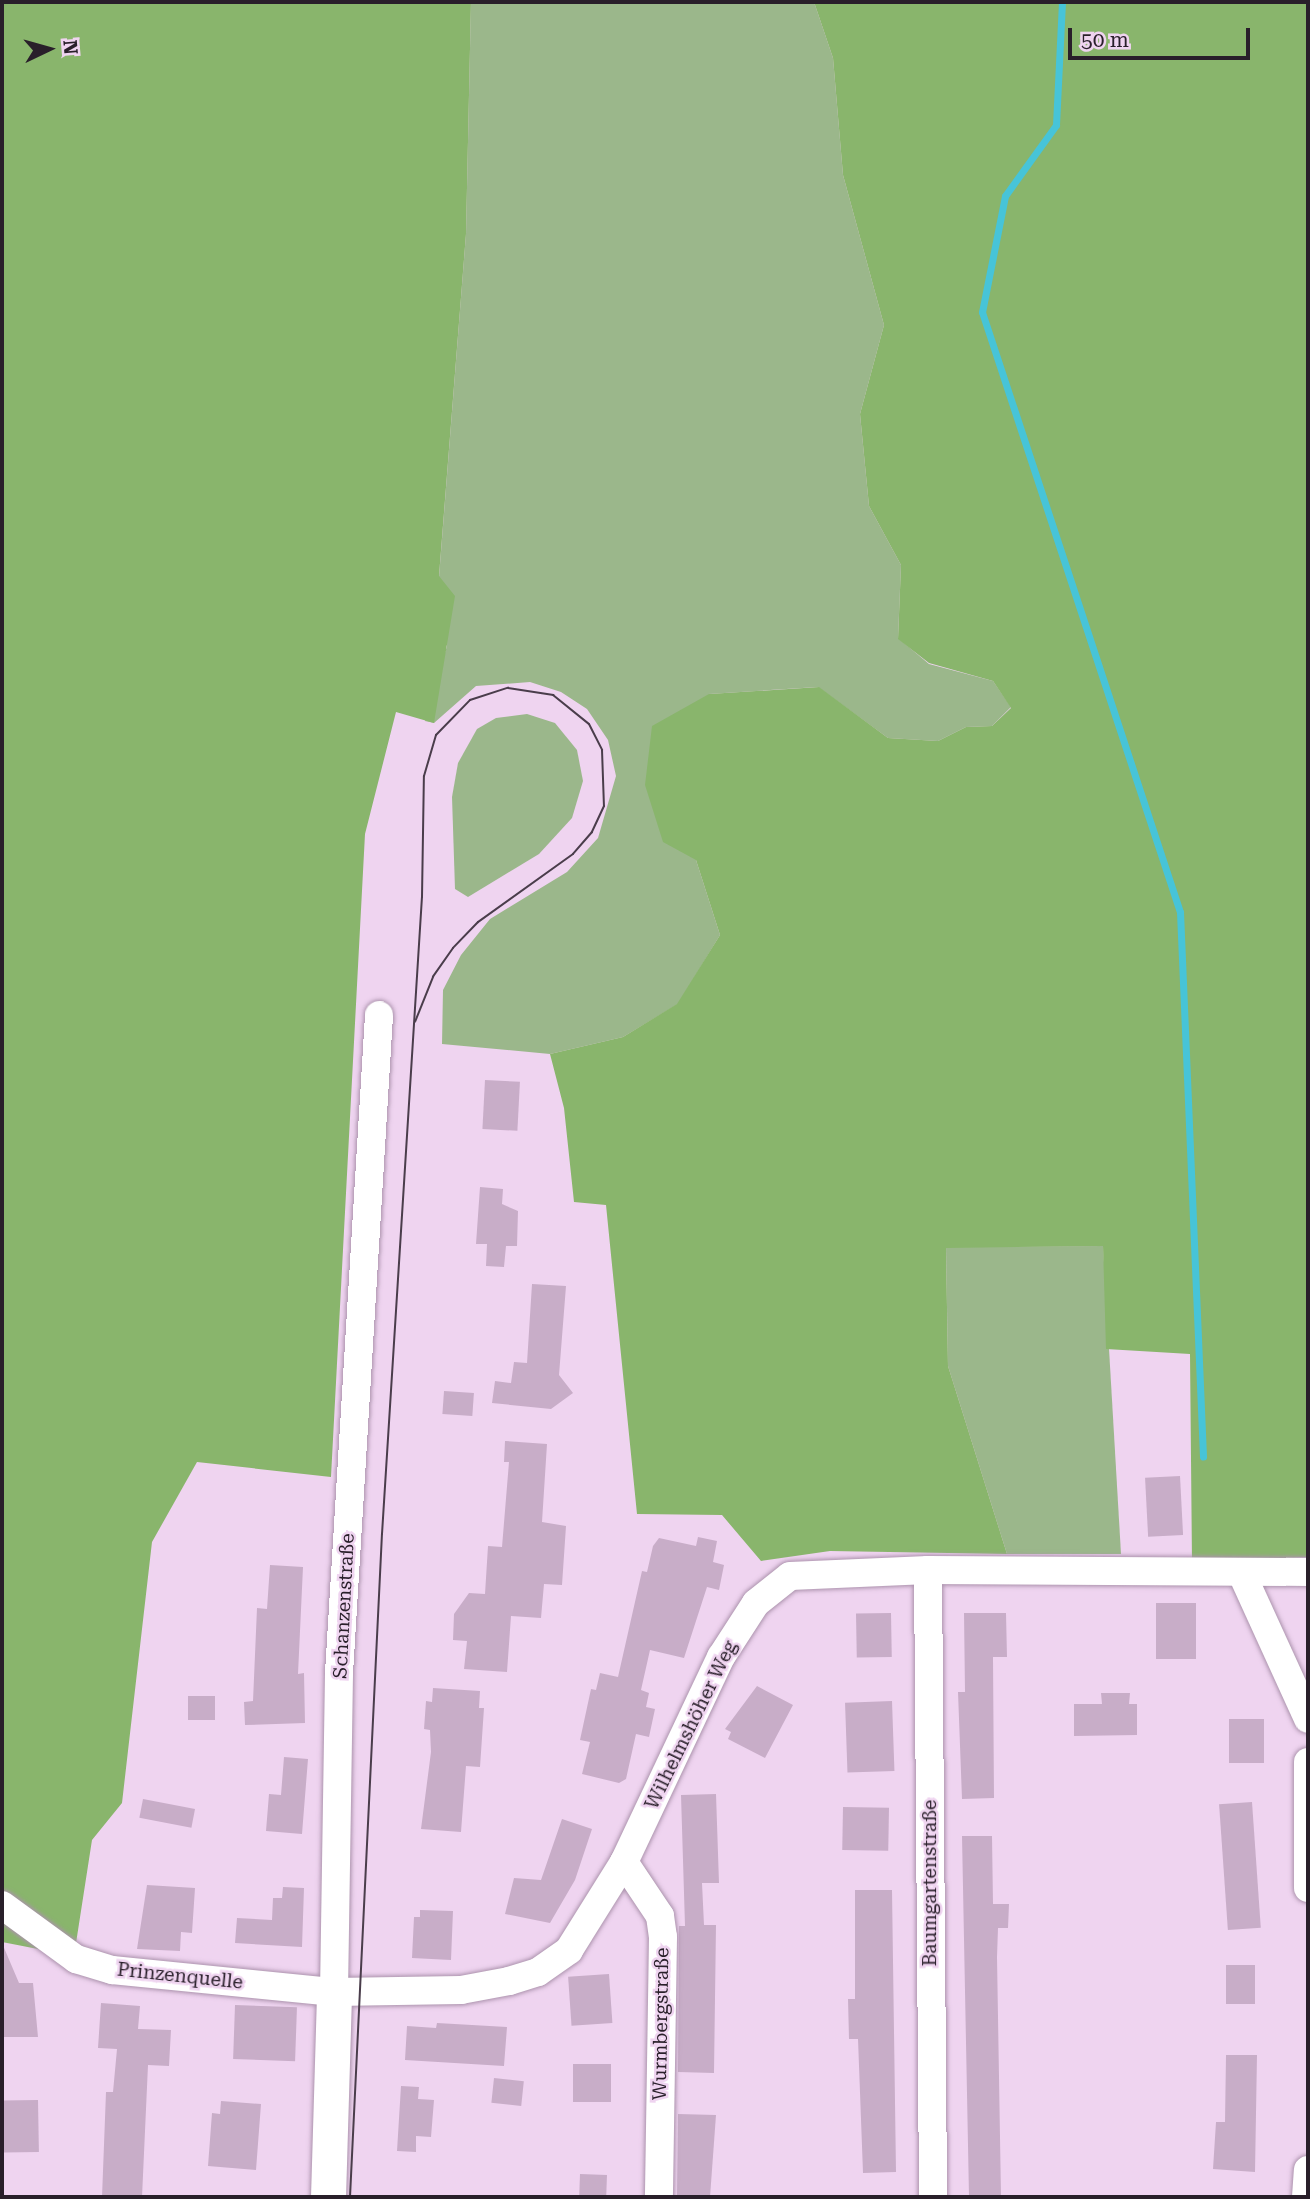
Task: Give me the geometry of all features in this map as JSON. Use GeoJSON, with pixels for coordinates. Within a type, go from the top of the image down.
{"type":"FeatureCollection","features":[{"type":"Feature","properties":{"kind":"street","name":"Schanzenstraße"},"geometry":{"type":"LineString","coordinates":[[328,2197],[339,1673],[379,1015]]}},
{"type":"Feature","properties":{"kind":"street","name":"Wilhelmshöher Weg"},"geometry":{"type":"LineString","coordinates":[[334,1992],[461,1990],[538,1972],[569,1950],[624,1862],[721,1657],[756,1603],[790,1576],[928,1570],[1308,1573]]}},
{"type":"Feature","properties":{"kind":"street","name":"Baumgartenstraße"},"geometry":{"type":"LineString","coordinates":[[928,1570],[933,2197]]}},
{"type":"Feature","properties":{"kind":"street"},"geometry":{"type":"LineString","coordinates":[[1242,1574],[1308,1719]]}},
{"type":"Feature","properties":{"kind":"street"},"geometry":{"type":"LineString","coordinates":[[1308,1762],[1308,1888]]}},
{"type":"Feature","properties":{"kind":"street","name":"Wurmbergstraße"},"geometry":{"type":"LineString","coordinates":[[624,1862],[660,1916],[659,2197]]}},
{"type":"Feature","properties":{"kind":"street","name":"Prinzenquelle"},"geometry":{"type":"LineString","coordinates":[[2,1905],[76,1959],[112,1970],[334,1992]]}},
{"type":"Feature","properties":{"kind":"street"},"geometry":{"type":"LineString","coordinates":[[1306,2197],[1308,2170]]}},
{"type":"Feature","properties":{"kind":"green space"},"geometry":{"type":"Polygon","coordinates":[[[2,2],[471,2],[466,234],[439,576],[455,596],[434,723],[396,712],[365,834],[331,1477],[197,1462],[152,1542],[122,1803],[92,1840],[74,1956],[2,1942],[2,2]]]}},
{"type":"Feature","properties":{"kind":"green space"},"geometry":{"type":"Polygon","coordinates":[[[471,2],[814,2],[833,58],[843,175],[884,325],[860,414],[869,506],[901,565],[898,638],[929,664],[993,681],[1011,707],[992,726],[966,727],[938,741],[888,738],[818,687],[709,694],[696,860],[720,935],[678,1004],[623,1037],[550,1054],[442,1044],[443,990],[461,955],[490,919],[567,872],[598,838],[616,776],[608,740],[587,709],[561,692],[530,682],[476,686],[434,723],[425,721],[447,646],[439,577],[466,234],[471,2]]]}},
{"type":"Feature","properties":{"kind":"green space"},"geometry":{"type":"Polygon","coordinates":[[[814,2],[1308,2],[1308,1557],[1192,1563],[1190,1354],[1106,1349],[1103,1246],[946,1248],[948,1366],[1007,1554],[830,1551],[761,1561],[722,1515],[637,1514],[606,1205],[574,1202],[564,1108],[550,1054],[623,1037],[677,1004],[720,935],[696,860],[663,842],[645,785],[652,726],[709,694],[819,687],[888,738],[938,741],[966,727],[992,726],[1011,708],[993,681],[929,663],[898,639],[901,565],[869,506],[860,414],[884,325],[843,175],[833,58],[814,2]]]}},
{"type":"Feature","properties":{"kind":"green space"},"geometry":{"type":"Polygon","coordinates":[[[527,714],[555,723],[577,750],[583,781],[572,818],[539,854],[468,897],[455,889],[452,797],[458,763],[477,729],[496,718],[527,714]]]}},
{"type":"Feature","properties":{"kind":"green space"},"geometry":{"type":"Polygon","coordinates":[[[1103,1246],[1121,1554],[1007,1554],[948,1366],[946,1247],[1103,1246]]]}},
{"type":"Feature","properties":{"kind":"building"},"geometry":{"type":"Polygon","coordinates":[[[485,1080],[520,1082],[517,1131],[482,1129],[485,1080]]]}},
{"type":"Feature","properties":{"kind":"building"},"geometry":{"type":"Polygon","coordinates":[[[480,1187],[503,1189],[502,1204],[518,1211],[517,1246],[506,1246],[504,1267],[486,1266],[487,1244],[476,1244],[480,1187]]]}},
{"type":"Feature","properties":{"kind":"building"},"geometry":{"type":"Polygon","coordinates":[[[532,1284],[566,1286],[559,1375],[573,1393],[551,1409],[492,1403],[495,1381],[511,1383],[514,1362],[527,1363],[532,1284]]]}},
{"type":"Feature","properties":{"kind":"building"},"geometry":{"type":"Polygon","coordinates":[[[444,1391],[474,1393],[472,1416],[442,1414],[444,1391]]]}},
{"type":"Feature","properties":{"kind":"building"},"geometry":{"type":"Polygon","coordinates":[[[505,1441],[547,1444],[542,1522],[566,1526],[562,1585],[544,1584],[541,1618],[511,1616],[507,1672],[464,1669],[467,1641],[453,1640],[454,1614],[469,1593],[485,1594],[488,1546],[502,1547],[509,1462],[504,1462],[505,1441]]]}},
{"type":"Feature","properties":{"kind":"building"},"geometry":{"type":"Polygon","coordinates":[[[1180,1476],[1183,1535],[1148,1537],[1145,1478],[1180,1476]]]}},
{"type":"Feature","properties":{"kind":"building"},"geometry":{"type":"Polygon","coordinates":[[[698,1537],[717,1541],[713,1562],[724,1565],[719,1590],[707,1587],[684,1658],[650,1650],[641,1690],[649,1693],[646,1707],[655,1709],[649,1737],[636,1734],[626,1779],[619,1783],[582,1774],[590,1742],[580,1740],[591,1689],[596,1690],[600,1673],[618,1677],[642,1571],[647,1572],[653,1546],[659,1538],[696,1546],[698,1537]]]}},
{"type":"Feature","properties":{"kind":"building"},"geometry":{"type":"Polygon","coordinates":[[[270,1565],[303,1567],[298,1674],[304,1673],[305,1723],[245,1725],[244,1702],[253,1701],[257,1608],[267,1609],[270,1565]]]}},
{"type":"Feature","properties":{"kind":"building"},"geometry":{"type":"Polygon","coordinates":[[[1156,1603],[1196,1603],[1196,1659],[1156,1659],[1156,1603]]]}},
{"type":"Feature","properties":{"kind":"building"},"geometry":{"type":"Polygon","coordinates":[[[891,1613],[892,1657],[857,1658],[856,1614],[891,1613]]]}},
{"type":"Feature","properties":{"kind":"building"},"geometry":{"type":"Polygon","coordinates":[[[964,1613],[1006,1613],[1007,1657],[993,1657],[994,1798],[962,1799],[958,1692],[965,1692],[964,1613]]]}},
{"type":"Feature","properties":{"kind":"building"},"geometry":{"type":"Polygon","coordinates":[[[757,1686],[793,1705],[765,1758],[728,1739],[731,1732],[725,1729],[757,1686]]]}},
{"type":"Feature","properties":{"kind":"building"},"geometry":{"type":"Polygon","coordinates":[[[433,1688],[480,1691],[479,1708],[484,1708],[480,1767],[466,1766],[461,1832],[421,1829],[431,1752],[430,1730],[424,1729],[426,1701],[432,1702],[433,1688]]]}},
{"type":"Feature","properties":{"kind":"building"},"geometry":{"type":"Polygon","coordinates":[[[1101,1693],[1130,1693],[1129,1704],[1137,1704],[1137,1735],[1074,1736],[1074,1704],[1102,1704],[1101,1693]]]}},
{"type":"Feature","properties":{"kind":"building"},"geometry":{"type":"Polygon","coordinates":[[[188,1696],[215,1696],[215,1720],[188,1720],[188,1696]]]}},
{"type":"Feature","properties":{"kind":"building"},"geometry":{"type":"Polygon","coordinates":[[[892,1701],[894,1771],[847,1773],[845,1703],[892,1701]]]}},
{"type":"Feature","properties":{"kind":"building"},"geometry":{"type":"Polygon","coordinates":[[[1229,1719],[1264,1719],[1264,1763],[1229,1763],[1229,1719]]]}},
{"type":"Feature","properties":{"kind":"building"},"geometry":{"type":"Polygon","coordinates":[[[284,1757],[308,1759],[302,1834],[266,1831],[269,1794],[281,1795],[284,1757]]]}},
{"type":"Feature","properties":{"kind":"building"},"geometry":{"type":"Polygon","coordinates":[[[716,1794],[719,1883],[702,1883],[704,1925],[716,1925],[714,2073],[678,2072],[679,1926],[685,1926],[681,1795],[716,1794]]]}},
{"type":"Feature","properties":{"kind":"building"},"geometry":{"type":"Polygon","coordinates":[[[143,1799],[195,1809],[191,1828],[139,1818],[143,1799]]]}},
{"type":"Feature","properties":{"kind":"building"},"geometry":{"type":"Polygon","coordinates":[[[1252,1802],[1261,1928],[1228,1930],[1219,1804],[1252,1802]]]}},
{"type":"Feature","properties":{"kind":"building"},"geometry":{"type":"Polygon","coordinates":[[[843,1807],[889,1808],[888,1851],[842,1850],[843,1807]]]}},
{"type":"Feature","properties":{"kind":"building"},"geometry":{"type":"Polygon","coordinates":[[[562,1819],[592,1829],[575,1880],[550,1923],[505,1914],[514,1878],[541,1880],[562,1819]]]}},
{"type":"Feature","properties":{"kind":"building"},"geometry":{"type":"Polygon","coordinates":[[[962,1836],[992,1836],[993,1904],[1009,1904],[1008,1928],[998,1928],[997,1957],[1001,2197],[969,2197],[962,1836]]]}},
{"type":"Feature","properties":{"kind":"building"},"geometry":{"type":"Polygon","coordinates":[[[147,1885],[195,1888],[192,1933],[181,1932],[180,1951],[137,1949],[147,1885]]]}},
{"type":"Feature","properties":{"kind":"building"},"geometry":{"type":"Polygon","coordinates":[[[283,1887],[304,1888],[302,1947],[235,1943],[237,1918],[272,1920],[273,1898],[282,1898],[283,1887]]]}},
{"type":"Feature","properties":{"kind":"building"},"geometry":{"type":"Polygon","coordinates":[[[855,1890],[892,1890],[896,2172],[863,2173],[858,2039],[849,2039],[848,1999],[855,1999],[855,1890]]]}},
{"type":"Feature","properties":{"kind":"building"},"geometry":{"type":"Polygon","coordinates":[[[420,1910],[453,1911],[451,1960],[412,1958],[414,1917],[420,1917],[420,1910]]]}},
{"type":"Feature","properties":{"kind":"building"},"geometry":{"type":"Polygon","coordinates":[[[2,1943],[19,1983],[33,1983],[38,2037],[2,2037],[2,1943]]]}},
{"type":"Feature","properties":{"kind":"building"},"geometry":{"type":"Polygon","coordinates":[[[1226,1965],[1255,1965],[1255,2004],[1226,2004],[1226,1965]]]}},
{"type":"Feature","properties":{"kind":"building"},"geometry":{"type":"Polygon","coordinates":[[[609,1974],[612,2023],[572,2026],[568,1977],[609,1974]]]}},
{"type":"Feature","properties":{"kind":"building"},"geometry":{"type":"Polygon","coordinates":[[[101,2003],[140,2006],[138,2029],[171,2030],[169,2066],[148,2065],[142,2197],[102,2197],[106,2092],[113,2092],[117,2049],[98,2048],[101,2003]]]}},
{"type":"Feature","properties":{"kind":"building"},"geometry":{"type":"Polygon","coordinates":[[[235,2005],[297,2007],[295,2061],[233,2059],[235,2005]]]}},
{"type":"Feature","properties":{"kind":"building"},"geometry":{"type":"Polygon","coordinates":[[[437,2023],[507,2027],[504,2066],[405,2060],[407,2026],[436,2028],[437,2023]]]}},
{"type":"Feature","properties":{"kind":"building"},"geometry":{"type":"Polygon","coordinates":[[[1226,2055],[1257,2055],[1255,2172],[1213,2169],[1216,2122],[1225,2122],[1226,2055]]]}},
{"type":"Feature","properties":{"kind":"building"},"geometry":{"type":"Polygon","coordinates":[[[573,2064],[611,2064],[611,2102],[573,2102],[573,2064]]]}},
{"type":"Feature","properties":{"kind":"building"},"geometry":{"type":"Polygon","coordinates":[[[494,2078],[524,2081],[521,2106],[491,2103],[494,2078]]]}},
{"type":"Feature","properties":{"kind":"building"},"geometry":{"type":"Polygon","coordinates":[[[401,2086],[419,2087],[418,2099],[434,2100],[431,2137],[416,2136],[416,2152],[397,2151],[401,2086]]]}},
{"type":"Feature","properties":{"kind":"building"},"geometry":{"type":"Polygon","coordinates":[[[38,2100],[39,2152],[4,2153],[3,2101],[38,2100]]]}},
{"type":"Feature","properties":{"kind":"building"},"geometry":{"type":"Polygon","coordinates":[[[221,2101],[261,2104],[256,2170],[208,2166],[212,2113],[220,2114],[221,2101]]]}},
{"type":"Feature","properties":{"kind":"building"},"geometry":{"type":"Polygon","coordinates":[[[678,2114],[716,2115],[710,2197],[677,2197],[678,2114]]]}},
{"type":"Feature","properties":{"kind":"building"},"geometry":{"type":"Polygon","coordinates":[[[580,2174],[607,2175],[606,2197],[579,2197],[580,2174]]]}},
{"type":"Feature","properties":{"kind":"waterway"},"geometry":{"type":"LineString","coordinates":[[1062,2],[1056,125],[1005,196],[982,312],[1180,912],[1203,1457]]}},
{"type":"Feature","properties":{"kind":"tram line"},"geometry":{"type":"LineString","coordinates":[[350,2197],[382,1534],[422,897],[424,776],[436,735],[470,700],[508,688],[553,695],[589,724],[602,750],[604,806],[592,832],[573,854],[478,922],[453,948],[433,977],[415,1022]]}}]}
